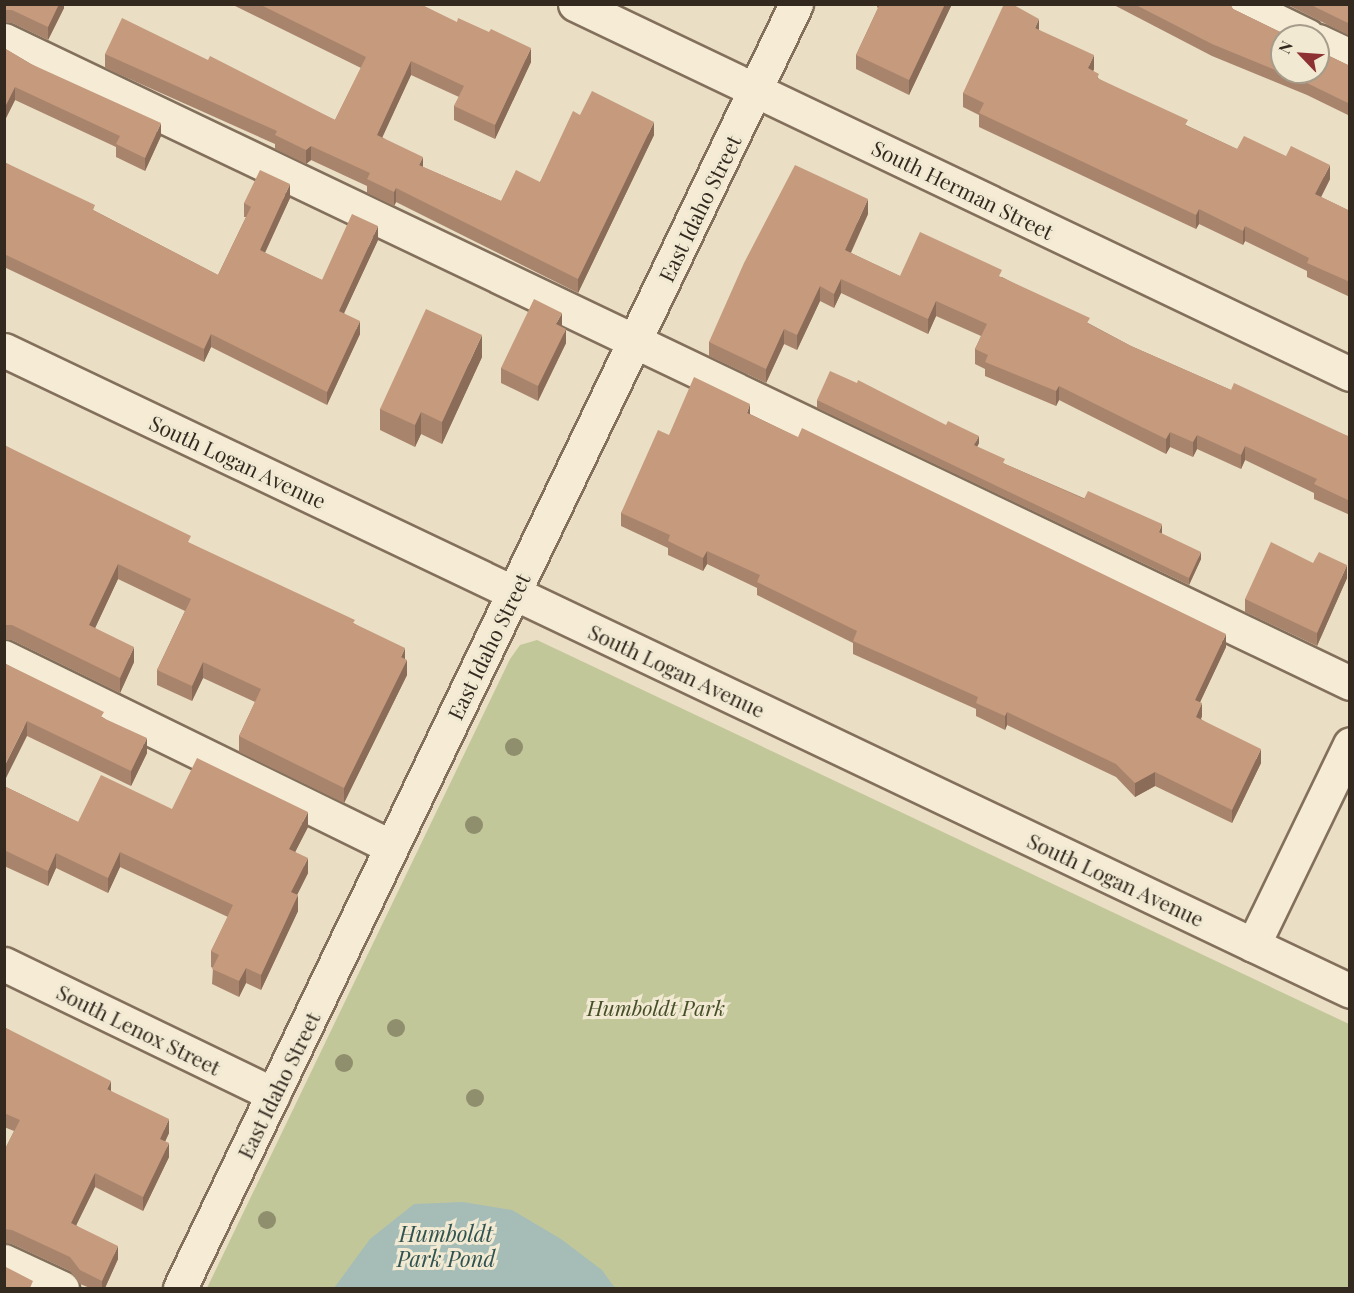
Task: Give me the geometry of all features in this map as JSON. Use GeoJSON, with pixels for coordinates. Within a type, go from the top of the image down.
{"type":"FeatureCollection","features":[{"type":"Feature","properties":{"kind":"street","name":"South Herman Street"},"geometry":{"type":"LineString","coordinates":[[575,4],[1350,374]]}},
{"type":"Feature","properties":{"kind":"street","name":"East Idaho Street"},"geometry":{"type":"LineString","coordinates":[[180,1288],[796,4]]}},
{"type":"Feature","properties":{"kind":"street"},"geometry":{"type":"LineString","coordinates":[[1242,4],[1283,24]]}},
{"type":"Feature","properties":{"kind":"street"},"geometry":{"type":"LineString","coordinates":[[4,40],[1350,683]]}},
{"type":"Feature","properties":{"kind":"street"},"geometry":{"type":"LineString","coordinates":[[1330,47],[1350,56]]}},
{"type":"Feature","properties":{"kind":"street","name":"South Logan Avenue"},"geometry":{"type":"LineString","coordinates":[[4,350],[1350,991]]}},
{"type":"Feature","properties":{"kind":"street"},"geometry":{"type":"LineString","coordinates":[[4,657],[391,848]]}},
{"type":"Feature","properties":{"kind":"street"},"geometry":{"type":"LineString","coordinates":[[1253,945],[1350,744]]}},
{"type":"Feature","properties":{"kind":"street","name":"South Lenox Street"},"geometry":{"type":"LineString","coordinates":[[4,964],[273,1094]]}},
{"type":"Feature","properties":{"kind":"street"},"geometry":{"type":"LineString","coordinates":[[4,1261],[62,1288]]}},
{"type":"Feature","properties":{"kind":"green space","name":"Humboldt Park"},"geometry":{"type":"Polygon","coordinates":[[[537,640],[1349,1024],[1349,1288],[207,1288],[510,659],[520,645],[537,640]]]}},
{"type":"Feature","properties":{"kind":"water","name":"Humboldt Park Pond"},"geometry":{"type":"Polygon","coordinates":[[[463,1202],[512,1210],[561,1239],[602,1270],[615,1288],[334,1288],[370,1239],[414,1204],[463,1202]]]}},
{"type":"Feature","properties":{"kind":"building"},"geometry":{"type":"Polygon","coordinates":[[[4,4],[59,4],[48,27],[12,10],[4,10],[4,4]]]}},
{"type":"Feature","properties":{"kind":"building"},"geometry":{"type":"Polygon","coordinates":[[[259,4],[420,4],[457,22],[458,18],[489,32],[491,29],[531,48],[495,125],[454,106],[464,86],[411,61],[377,135],[423,157],[419,165],[501,201],[516,170],[540,182],[573,111],[580,115],[592,91],[654,122],[578,279],[396,188],[394,192],[367,179],[370,173],[311,146],[306,150],[275,135],[277,131],[105,54],[122,18],[208,60],[210,56],[335,120],[366,57],[259,4]]]}},
{"type":"Feature","properties":{"kind":"building"},"geometry":{"type":"Polygon","coordinates":[[[880,4],[945,4],[909,80],[856,55],[880,4]]]}},
{"type":"Feature","properties":{"kind":"building"},"geometry":{"type":"Polygon","coordinates":[[[1004,4],[1012,4],[1039,19],[1035,28],[1094,55],[1088,68],[1099,74],[1097,78],[1188,120],[1185,125],[1237,149],[1244,136],[1286,156],[1291,146],[1330,165],[1315,194],[1350,211],[1350,282],[1307,263],[1309,258],[1245,226],[1243,231],[1199,209],[1196,215],[979,113],[984,103],[963,93],[1004,4]]]}},
{"type":"Feature","properties":{"kind":"building"},"geometry":{"type":"Polygon","coordinates":[[[1134,4],[1230,4],[1233,9],[1270,27],[1270,68],[1212,44],[1134,4]]]}},
{"type":"Feature","properties":{"kind":"building"},"geometry":{"type":"Polygon","coordinates":[[[1309,4],[1350,4],[1350,24],[1309,4]]]}},
{"type":"Feature","properties":{"kind":"building"},"geometry":{"type":"Polygon","coordinates":[[[4,48],[31,64],[161,123],[145,158],[116,144],[120,136],[15,87],[4,109],[4,48]]]}},
{"type":"Feature","properties":{"kind":"building"},"geometry":{"type":"Polygon","coordinates":[[[1330,57],[1350,66],[1350,104],[1309,84],[1330,84],[1330,57]]]}},
{"type":"Feature","properties":{"kind":"building"},"geometry":{"type":"Polygon","coordinates":[[[4,162],[95,205],[93,210],[218,275],[251,207],[244,203],[260,170],[290,184],[260,250],[322,280],[352,214],[378,226],[339,311],[360,321],[327,392],[211,334],[204,349],[4,254],[4,162]]]}},
{"type":"Feature","properties":{"kind":"building"},"geometry":{"type":"Polygon","coordinates":[[[795,165],[868,199],[845,250],[900,276],[920,232],[1002,270],[999,276],[1090,318],[1087,323],[1131,346],[1231,390],[1234,383],[1350,437],[1350,501],[1314,484],[1317,479],[1245,446],[1241,455],[1197,435],[1193,442],[1170,432],[1166,439],[1059,386],[1056,391],[985,362],[988,355],[975,349],[987,324],[936,301],[928,319],[841,279],[834,294],[820,286],[797,335],[784,329],[766,369],[709,342],[744,263],[795,165]]]}},
{"type":"Feature","properties":{"kind":"building"},"geometry":{"type":"Polygon","coordinates":[[[534,299],[562,313],[556,324],[566,329],[538,386],[501,368],[534,299]]]}},
{"type":"Feature","properties":{"kind":"building"},"geometry":{"type":"Polygon","coordinates":[[[426,309],[482,335],[442,422],[421,412],[415,425],[380,409],[426,309]]]}},
{"type":"Feature","properties":{"kind":"building"},"geometry":{"type":"Polygon","coordinates":[[[830,371],[857,383],[858,380],[946,425],[948,421],[979,436],[974,445],[1005,459],[1003,463],[1084,499],[1088,491],[1162,524],[1159,532],[1201,552],[1189,578],[817,400],[830,371]]]}},
{"type":"Feature","properties":{"kind":"building"},"geometry":{"type":"Polygon","coordinates":[[[694,377],[750,404],[747,413],[798,437],[802,428],[1226,634],[1195,700],[1202,703],[1196,717],[1261,749],[1232,810],[1155,772],[1135,783],[1116,764],[1007,712],[1005,716],[976,703],[978,697],[853,641],[857,631],[757,582],[760,575],[707,551],[703,558],[668,541],[670,535],[621,513],[658,430],[669,435],[694,377]]]}},
{"type":"Feature","properties":{"kind":"building"},"geometry":{"type":"Polygon","coordinates":[[[4,445],[191,536],[188,542],[355,620],[353,623],[405,648],[401,657],[407,660],[344,788],[239,736],[261,689],[203,662],[192,686],[157,670],[191,599],[118,564],[89,625],[134,647],[120,678],[12,625],[4,625],[4,445]]]}},
{"type":"Feature","properties":{"kind":"building"},"geometry":{"type":"Polygon","coordinates":[[[1271,542],[1313,563],[1319,552],[1347,565],[1317,633],[1245,599],[1271,542]]]}},
{"type":"Feature","properties":{"kind":"building"},"geometry":{"type":"Polygon","coordinates":[[[4,663],[104,712],[101,717],[147,738],[131,771],[27,721],[4,767],[4,663]]]}},
{"type":"Feature","properties":{"kind":"building"},"geometry":{"type":"Polygon","coordinates":[[[197,758],[308,812],[289,849],[308,858],[291,892],[298,895],[261,975],[246,968],[239,981],[212,969],[219,955],[211,951],[233,905],[120,852],[108,878],[56,853],[48,871],[4,850],[4,786],[78,822],[101,775],[172,809],[197,758]]]}},
{"type":"Feature","properties":{"kind":"building"},"geometry":{"type":"Polygon","coordinates":[[[4,1027],[111,1081],[107,1089],[169,1119],[160,1139],[169,1143],[143,1197],[95,1173],[71,1223],[118,1246],[102,1281],[80,1270],[70,1257],[12,1230],[4,1229],[4,1151],[20,1120],[4,1113],[4,1027]]]}},
{"type":"Feature","properties":{"kind":"building"},"geometry":{"type":"Polygon","coordinates":[[[4,1266],[33,1281],[30,1288],[4,1288],[4,1266]]]}}]}
